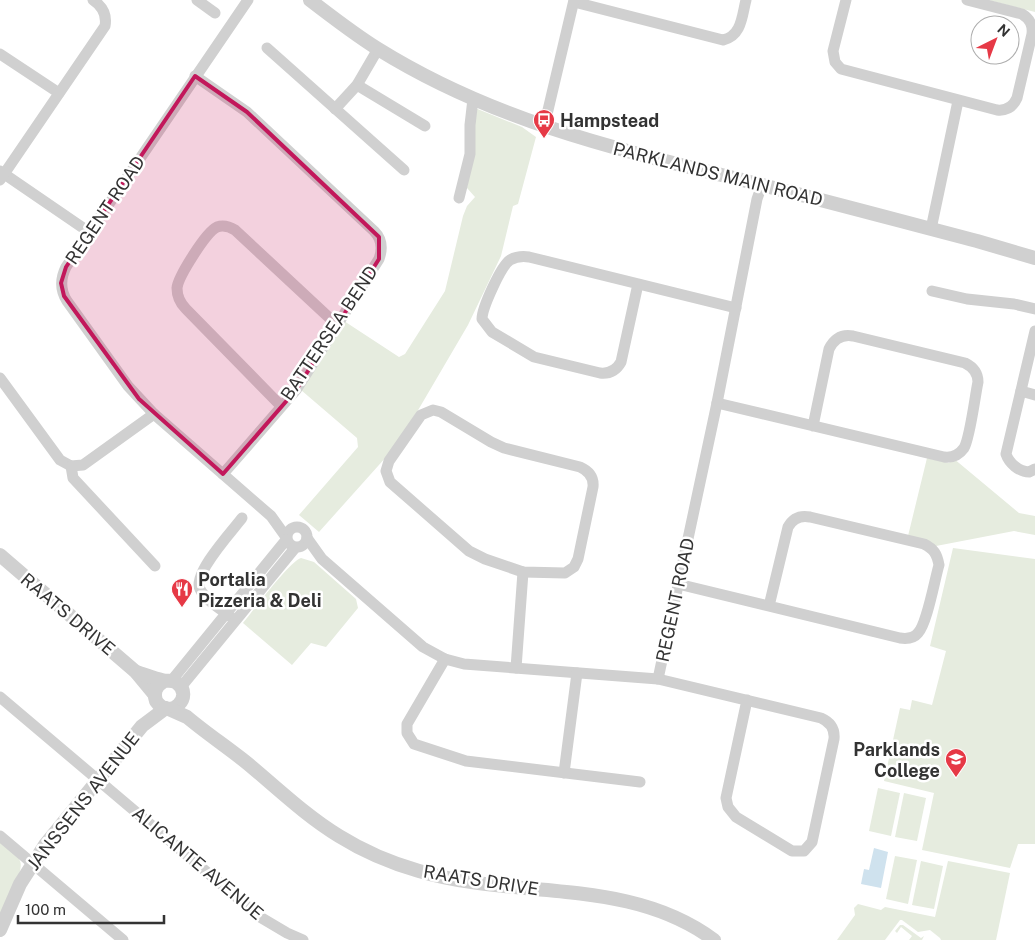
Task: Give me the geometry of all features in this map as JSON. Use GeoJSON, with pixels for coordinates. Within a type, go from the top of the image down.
{"type":"FeatureCollection","features":[{"type":"Feature","properties":{"kind":"street"},"geometry":{"type":"LineString","coordinates":[[90,232],[1,175],[105,26],[106,16],[92,0]]}},
{"type":"Feature","properties":{"kind":"street"},"geometry":{"type":"LineString","coordinates":[[197,0],[215,13]]}},
{"type":"Feature","properties":{"kind":"street","name":"REGENT ROAD"},"geometry":{"type":"LineString","coordinates":[[248,0],[63,272],[61,284],[64,296],[128,386],[154,414],[271,516],[286,538]]}},
{"type":"Feature","properties":{"kind":"street","name":"PARKLANDS MAIN ROAD"},"geometry":{"type":"LineString","coordinates":[[310,0],[378,49],[431,79],[473,99],[544,127],[615,148],[977,241],[1035,258]]}},
{"type":"Feature","properties":{"kind":"street"},"geometry":{"type":"LineString","coordinates":[[544,127],[574,1],[723,40],[731,38],[739,29],[746,0]]}},
{"type":"Feature","properties":{"kind":"street"},"geometry":{"type":"LineString","coordinates":[[846,0],[833,51],[833,58],[837,66],[845,71],[996,110],[1004,110],[1012,106],[1016,98],[1032,34],[1030,22],[1024,16],[967,0]]}},
{"type":"Feature","properties":{"kind":"street"},"geometry":{"type":"LineString","coordinates":[[266,48],[404,170]]}},
{"type":"Feature","properties":{"kind":"street"},"geometry":{"type":"LineString","coordinates":[[335,109],[357,85],[378,49]]}},
{"type":"Feature","properties":{"kind":"street"},"geometry":{"type":"LineString","coordinates":[[0,54],[59,93]]}},
{"type":"Feature","properties":{"kind":"street","name":"BATTERSEA BEND"},"geometry":{"type":"LineString","coordinates":[[195,76],[247,112],[377,234],[382,246],[379,259],[296,390],[223,474]]}},
{"type":"Feature","properties":{"kind":"street"},"geometry":{"type":"LineString","coordinates":[[357,85],[425,126]]}},
{"type":"Feature","properties":{"kind":"street"},"geometry":{"type":"LineString","coordinates":[[459,198],[470,154],[470,125],[473,99]]}},
{"type":"Feature","properties":{"kind":"street"},"geometry":{"type":"LineString","coordinates":[[930,229],[958,100]]}},
{"type":"Feature","properties":{"kind":"street","name":"REGENT ROAD"},"geometry":{"type":"LineString","coordinates":[[307,538],[322,559],[423,647],[445,659],[464,664],[658,679],[762,186]]}},
{"type":"Feature","properties":{"kind":"street"},"geometry":{"type":"LineString","coordinates":[[281,406],[186,309],[178,298],[177,286],[180,276],[210,232],[220,226],[235,230],[337,325]]}},
{"type":"Feature","properties":{"kind":"street","name":"PARKLANDS MAIN ROAD"},"geometry":{"type":"LineString","coordinates":[[977,241],[1035,249]]}},
{"type":"Feature","properties":{"kind":"street"},"geometry":{"type":"LineString","coordinates":[[638,284],[621,362],[616,369],[608,373],[600,373],[534,357],[492,332],[482,319],[484,308],[503,268],[508,261],[520,256],[638,284],[736,308]]}},
{"type":"Feature","properties":{"kind":"street"},"geometry":{"type":"LineString","coordinates":[[932,291],[967,299],[1014,304],[1035,309]]}},
{"type":"Feature","properties":{"kind":"street"},"geometry":{"type":"LineString","coordinates":[[1035,331],[1007,456],[1023,472],[1035,469]]}},
{"type":"Feature","properties":{"kind":"street"},"geometry":{"type":"LineString","coordinates":[[717,402],[814,426],[944,457],[952,457],[959,453],[966,444],[978,382],[977,375],[965,363],[853,336],[843,336],[834,341],[830,349],[814,426]]}},
{"type":"Feature","properties":{"kind":"street"},"geometry":{"type":"LineString","coordinates":[[0,378],[60,460],[71,466],[83,465],[154,414]]}},
{"type":"Feature","properties":{"kind":"street"},"geometry":{"type":"LineString","coordinates":[[1021,391],[1035,395]]}},
{"type":"Feature","properties":{"kind":"street"},"geometry":{"type":"LineString","coordinates":[[437,411],[504,448],[580,467],[592,476],[593,487],[578,559],[574,566],[568,571],[561,573],[523,572],[473,554],[390,482],[386,475],[387,464],[425,412],[437,411]]}},
{"type":"Feature","properties":{"kind":"street"},"geometry":{"type":"LineString","coordinates":[[71,466],[73,478],[155,566]]}},
{"type":"Feature","properties":{"kind":"street","name":"REGENT ROAD"},"geometry":{"type":"LineString","coordinates":[[271,516],[296,527]]}},
{"type":"Feature","properties":{"kind":"street"},"geometry":{"type":"LineString","coordinates":[[678,584],[900,638],[910,638],[918,633],[922,626],[938,564],[937,555],[924,544],[801,516],[793,520],[788,528],[769,606]]}},
{"type":"Feature","properties":{"kind":"street"},"geometry":{"type":"LineString","coordinates":[[236,622],[203,594],[198,585],[207,564],[242,518]]}},
{"type":"Feature","properties":{"kind":"street"},"geometry":{"type":"LineString","coordinates":[[296,527],[302,529],[307,538],[305,544],[297,548],[236,622],[175,686],[226,613],[286,538],[289,530],[296,527]]}},
{"type":"Feature","properties":{"kind":"street"},"geometry":{"type":"LineString","coordinates":[[286,538],[288,544],[297,548]]}},
{"type":"Feature","properties":{"kind":"street","name":"REGENT ROAD"},"geometry":{"type":"LineString","coordinates":[[297,548],[322,559]]}},
{"type":"Feature","properties":{"kind":"street","name":"RAATS DRIVE"},"geometry":{"type":"LineString","coordinates":[[0,555],[136,672],[155,696],[159,705],[187,717],[338,836],[384,859],[418,871],[447,878],[628,900],[670,914],[695,927],[714,940]]}},
{"type":"Feature","properties":{"kind":"street"},"geometry":{"type":"LineString","coordinates":[[516,668],[523,572]]}},
{"type":"Feature","properties":{"kind":"street"},"geometry":{"type":"LineString","coordinates":[[445,659],[407,724],[407,734],[411,741],[418,746],[466,761],[640,782]]}},
{"type":"Feature","properties":{"kind":"street","name":"RAATS DRIVE"},"geometry":{"type":"LineString","coordinates":[[136,672],[175,686],[190,711],[242,759]]}},
{"type":"Feature","properties":{"kind":"street"},"geometry":{"type":"LineString","coordinates":[[564,773],[577,673]]}},
{"type":"Feature","properties":{"kind":"street"},"geometry":{"type":"LineString","coordinates":[[658,679],[747,700],[821,718],[829,722],[834,730],[834,739],[812,842],[804,851],[792,851],[736,817],[728,808],[726,798],[747,700]]}},
{"type":"Feature","properties":{"kind":"street","name":"JANSSENS AVENUE"},"geometry":{"type":"LineString","coordinates":[[0,930],[20,884],[33,862],[98,779],[142,726],[168,708],[179,705],[175,686],[157,687],[142,726]]}},
{"type":"Feature","properties":{"kind":"street","name":"ALICANTE AVENUE"},"geometry":{"type":"LineString","coordinates":[[0,697],[260,918],[303,940]]}},
{"type":"Feature","properties":{"kind":"street"},"geometry":{"type":"LineString","coordinates":[[0,836],[123,940]]}},
{"type":"Feature","properties":{"kind":"highlighted area"},"geometry":{"type":"Polygon","coordinates":[[[195,76],[247,112],[379,237],[379,259],[296,390],[223,474],[139,399],[64,296],[61,283],[66,267],[195,76]]]}},
{"type":"Feature","properties":{"kind":"shaded area"},"geometry":{"type":"Polygon","coordinates":[[[988,0],[1035,0],[1035,12],[988,0]]]}},
{"type":"Feature","properties":{"kind":"shaded area"},"geometry":{"type":"Polygon","coordinates":[[[475,108],[522,127],[536,137],[518,204],[513,206],[501,256],[468,325],[417,412],[387,456],[319,532],[299,515],[358,447],[357,438],[301,390],[344,321],[399,357],[405,354],[445,291],[463,216],[467,206],[475,197],[467,188],[475,108]]]}},
{"type":"Feature","properties":{"kind":"shaded area"},"geometry":{"type":"Polygon","coordinates":[[[927,458],[949,463],[953,458],[1019,513],[1035,516],[1035,535],[1014,531],[936,546],[908,536],[927,458]]]}},
{"type":"Feature","properties":{"kind":"shaded area"},"geometry":{"type":"Polygon","coordinates":[[[953,548],[1035,559],[1035,844],[1018,844],[1010,868],[922,850],[934,793],[884,781],[900,708],[910,710],[912,700],[932,705],[946,651],[930,646],[953,548]]]}},
{"type":"Feature","properties":{"kind":"shaded area"},"geometry":{"type":"Polygon","coordinates":[[[301,558],[314,562],[356,599],[358,608],[326,647],[311,643],[292,665],[243,623],[280,577],[301,558]]]}},
{"type":"Feature","properties":{"kind":"shaded area"},"geometry":{"type":"Polygon","coordinates":[[[878,788],[900,793],[891,836],[869,831],[878,788]]]}},
{"type":"Feature","properties":{"kind":"shaded area"},"geometry":{"type":"Polygon","coordinates":[[[904,793],[926,798],[917,841],[895,837],[904,793]]]}},
{"type":"Feature","properties":{"kind":"shaded area"},"geometry":{"type":"Polygon","coordinates":[[[0,842],[16,855],[21,866],[17,880],[0,916],[0,842]]]}},
{"type":"Feature","properties":{"kind":"shaded area"},"geometry":{"type":"Polygon","coordinates":[[[895,856],[917,860],[908,904],[886,899],[895,856]]]}},
{"type":"Feature","properties":{"kind":"shaded area"},"geometry":{"type":"Polygon","coordinates":[[[921,861],[943,866],[934,909],[912,905],[921,861]]]}},
{"type":"Feature","properties":{"kind":"shaded area"},"geometry":{"type":"Polygon","coordinates":[[[948,861],[1010,873],[996,940],[941,940],[930,930],[918,932],[900,920],[885,940],[837,940],[855,915],[854,908],[858,904],[881,910],[885,907],[935,917],[948,861]]]}},
{"type":"Feature","properties":{"kind":"shaded area"},"geometry":{"type":"Polygon","coordinates":[[[900,925],[903,925],[921,938],[924,936],[922,940],[909,940],[912,936],[901,927],[897,933],[895,931],[900,925]]]}},
{"type":"Feature","properties":{"kind":"water"},"geometry":{"type":"Polygon","coordinates":[[[874,848],[888,852],[881,888],[861,884],[864,869],[869,870],[874,848]]]}},
{"type":"Feature","properties":{"kind":"place","name":"Hampstead"},"geometry":{"type":"Point","coordinates":[544,139]}},
{"type":"Feature","properties":{"kind":"place","name":"Portalia Pizzeria & Deli"},"geometry":{"type":"Point","coordinates":[182,608]}},
{"type":"Feature","properties":{"kind":"place","name":"Parklands College"},"geometry":{"type":"Point","coordinates":[956,778]}}]}
